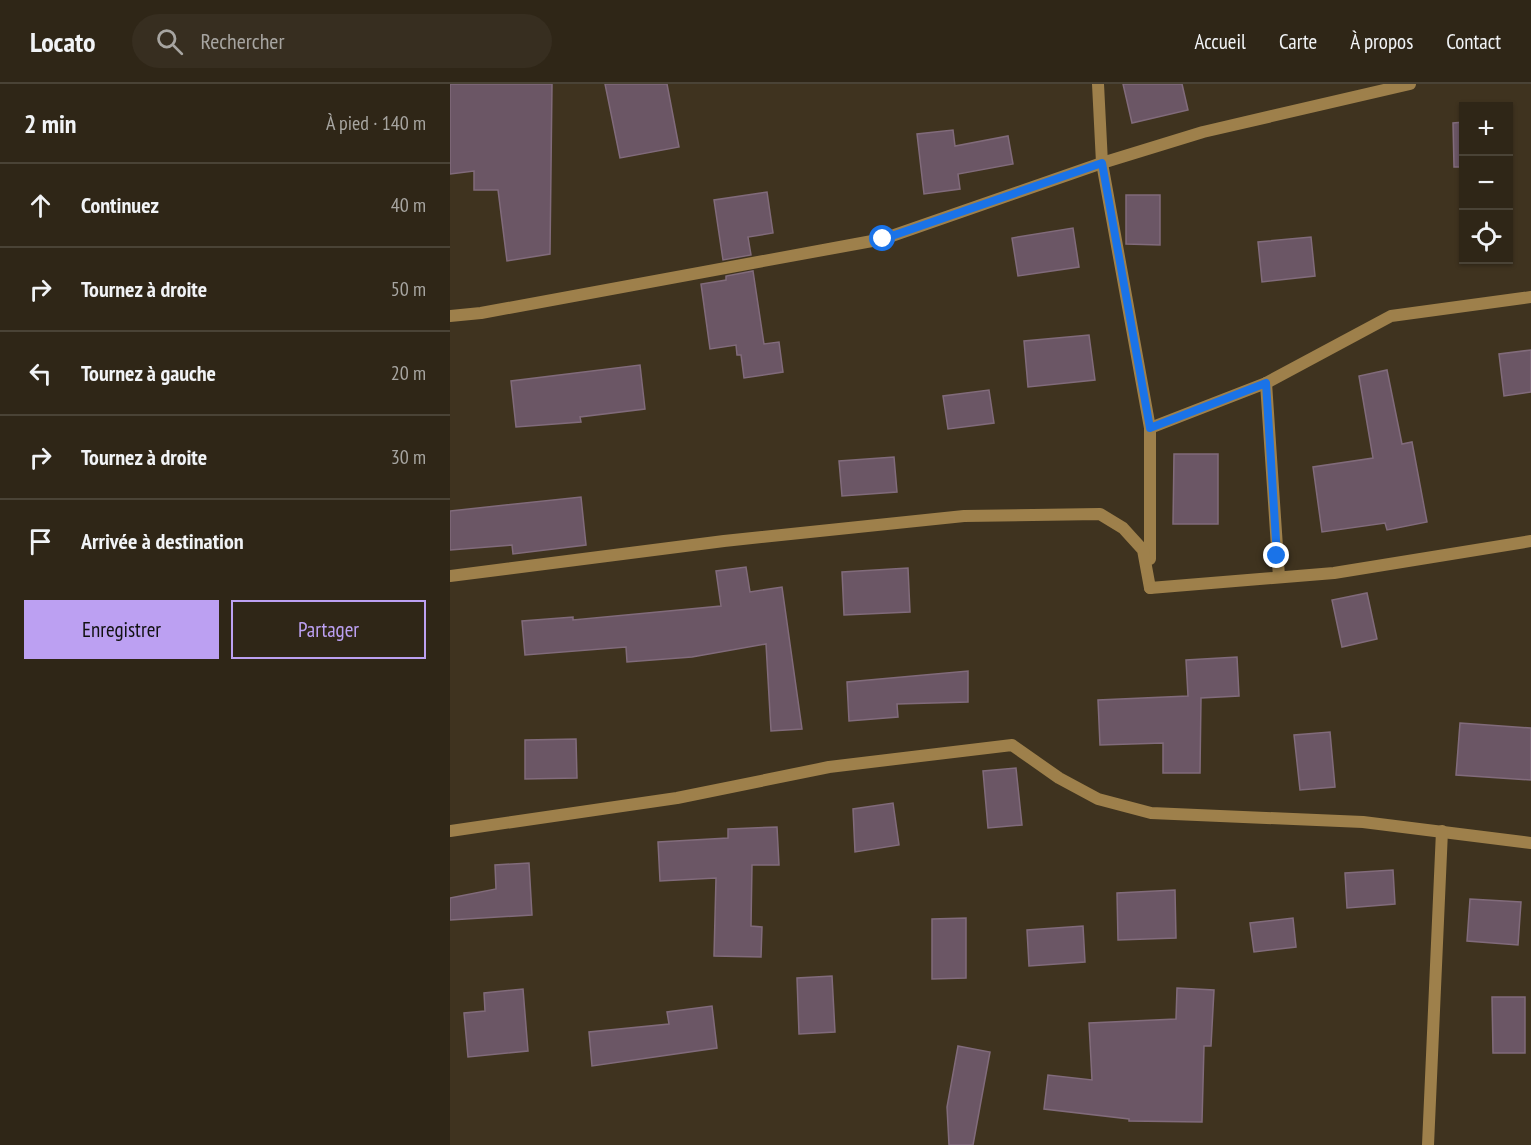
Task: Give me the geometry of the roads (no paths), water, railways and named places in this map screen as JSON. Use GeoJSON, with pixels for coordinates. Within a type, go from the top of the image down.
{"type":"FeatureCollection","features":[{"type":"Feature","properties":{"kind":"street"},"geometry":{"type":"LineString","coordinates":[[1098,84],[1102,163],[1150,428],[1150,588]]}},
{"type":"Feature","properties":{"kind":"street"},"geometry":{"type":"LineString","coordinates":[[450,316],[482,313],[883,239],[1102,163],[1203,132],[1410,84]]}},
{"type":"Feature","properties":{"kind":"street"},"geometry":{"type":"LineString","coordinates":[[1150,428],[1266,383],[1391,316],[1531,297]]}},
{"type":"Feature","properties":{"kind":"street"},"geometry":{"type":"LineString","coordinates":[[1266,383],[1279,577]]}},
{"type":"Feature","properties":{"kind":"street"},"geometry":{"type":"LineString","coordinates":[[450,576],[724,541],[964,516],[1100,514],[1123,528],[1143,550],[1150,588]]}},
{"type":"Feature","properties":{"kind":"street"},"geometry":{"type":"LineString","coordinates":[[1150,588],[1334,573],[1531,541]]}},
{"type":"Feature","properties":{"kind":"street"},"geometry":{"type":"LineString","coordinates":[[450,831],[677,798],[829,767],[1012,745],[1059,778],[1098,799],[1151,813],[1363,822],[1531,843]]}},
{"type":"Feature","properties":{"kind":"street"},"geometry":{"type":"LineString","coordinates":[[1428,1145],[1442,831]]}}]}
